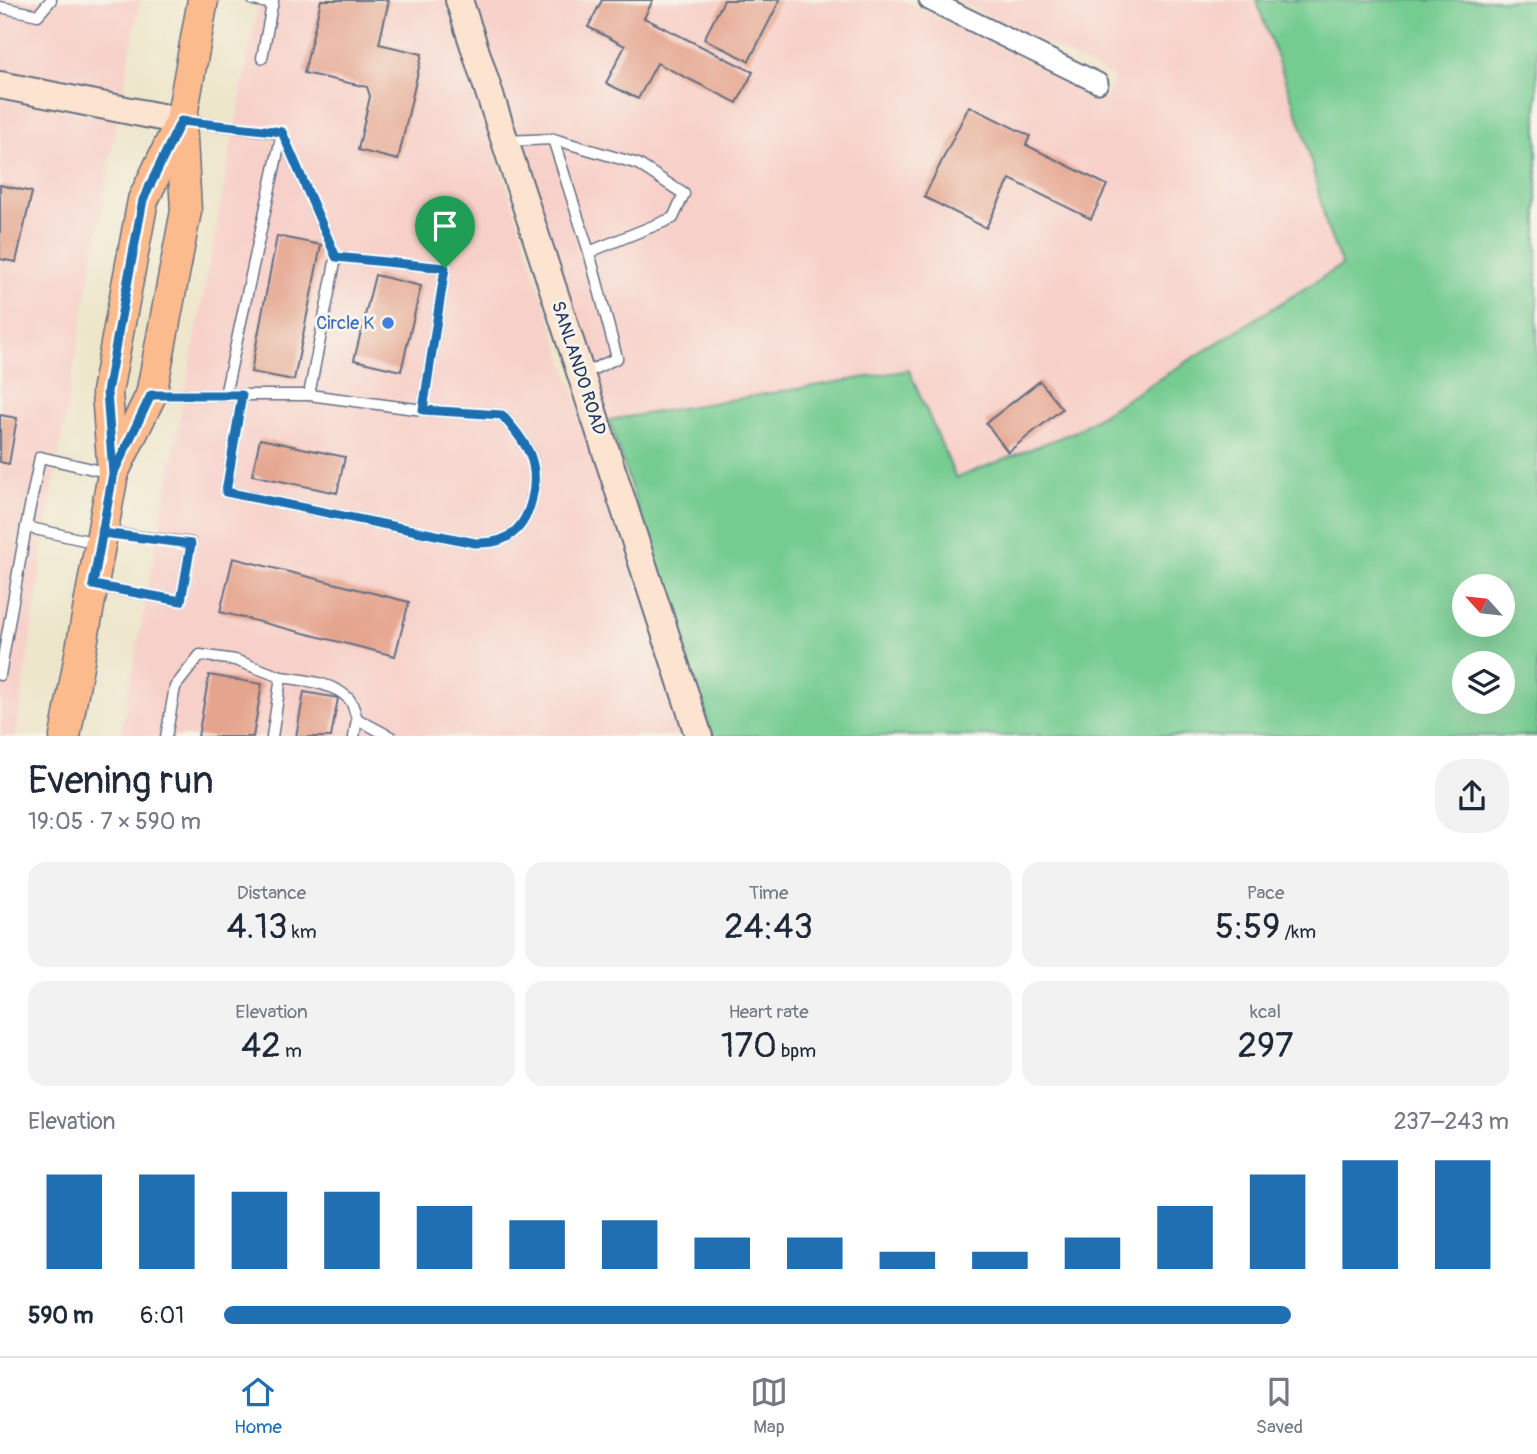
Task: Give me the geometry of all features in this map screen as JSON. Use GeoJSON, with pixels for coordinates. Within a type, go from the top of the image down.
{"type":"FeatureCollection","features":[{"type":"Feature","properties":{"kind":"main road"},"geometry":{"type":"LineString","coordinates":[[113,474],[151,395],[186,211],[181,121],[203,0]]}},
{"type":"Feature","properties":{"kind":"main road"},"geometry":{"type":"LineString","coordinates":[[65,736],[113,474],[107,392],[143,200],[181,121]]}},
{"type":"Feature","properties":{"kind":"street","name":"SANLANDO ROAD"},"geometry":{"type":"LineString","coordinates":[[459,0],[699,736]]}},
{"type":"Feature","properties":{"kind":"street"},"geometry":{"type":"LineString","coordinates":[[929,0],[1098,83]]}},
{"type":"Feature","properties":{"kind":"street"},"geometry":{"type":"LineString","coordinates":[[0,85],[181,121]]}},
{"type":"Feature","properties":{"kind":"lane"},"geometry":{"type":"LineString","coordinates":[[0,7],[38,15],[51,0]]}},
{"type":"Feature","properties":{"kind":"lane"},"geometry":{"type":"LineString","coordinates":[[253,0],[273,2],[262,58]]}},
{"type":"Feature","properties":{"kind":"lane"},"geometry":{"type":"LineString","coordinates":[[181,121],[282,132]]}},
{"type":"Feature","properties":{"kind":"lane"},"geometry":{"type":"LineString","coordinates":[[282,132],[336,257],[309,395]]}},
{"type":"Feature","properties":{"kind":"lane"},"geometry":{"type":"LineString","coordinates":[[225,395],[282,132]]}},
{"type":"Feature","properties":{"kind":"lane"},"geometry":{"type":"LineString","coordinates":[[505,141],[553,139],[638,164],[684,194],[673,218],[589,252]]}},
{"type":"Feature","properties":{"kind":"lane"},"geometry":{"type":"LineString","coordinates":[[553,139],[589,252],[617,358],[581,375]]}},
{"type":"Feature","properties":{"kind":"lane"},"geometry":{"type":"LineString","coordinates":[[336,257],[445,268],[423,410]]}},
{"type":"Feature","properties":{"kind":"lane"},"geometry":{"type":"LineString","coordinates":[[151,395],[225,395],[242,395],[309,395],[423,410],[502,415],[518,434],[530,456],[534,479],[530,511],[509,537],[494,542],[475,543],[226,492],[242,395]]}},
{"type":"Feature","properties":{"kind":"lane"},"geometry":{"type":"LineString","coordinates":[[0,676],[40,457],[113,474]]}},
{"type":"Feature","properties":{"kind":"lane"},"geometry":{"type":"LineString","coordinates":[[26,527],[101,538],[191,544],[181,601],[93,585]]}},
{"type":"Feature","properties":{"kind":"lane"},"geometry":{"type":"LineString","coordinates":[[166,736],[175,687],[200,655],[235,660],[281,677],[334,689],[350,700],[358,719],[354,736]]}},
{"type":"Feature","properties":{"kind":"lane"},"geometry":{"type":"LineString","coordinates":[[272,736],[281,677]]}},
{"type":"Feature","properties":{"kind":"lane"},"geometry":{"type":"LineString","coordinates":[[358,719],[389,736]]}},
{"type":"Feature","properties":{"kind":"shaded area"},"geometry":{"type":"Polygon","coordinates":[[[0,0],[140,0],[122,97],[0,73],[0,0]]]}},
{"type":"Feature","properties":{"kind":"shaded area"},"geometry":{"type":"Polygon","coordinates":[[[259,0],[446,0],[686,736],[120,736],[259,0]]]}},
{"type":"Feature","properties":{"kind":"shaded area"},"geometry":{"type":"Polygon","coordinates":[[[472,0],[902,0],[1105,99],[1115,78],[956,0],[1256,0],[1304,133],[1327,228],[1342,265],[1074,432],[956,478],[909,370],[609,420],[472,0]]]}},
{"type":"Feature","properties":{"kind":"shaded area"},"geometry":{"type":"Polygon","coordinates":[[[0,98],[117,120],[49,512],[16,736],[0,736],[0,98]]]}},
{"type":"Feature","properties":{"kind":"green space"},"geometry":{"type":"Polygon","coordinates":[[[1256,0],[1537,0],[1537,736],[712,736],[609,420],[909,370],[956,478],[1074,432],[1342,265],[1327,228],[1304,133],[1256,0]]]}},
{"type":"Feature","properties":{"kind":"building"},"geometry":{"type":"Polygon","coordinates":[[[321,0],[389,0],[379,44],[422,54],[398,160],[358,150],[370,96],[367,87],[304,73],[321,0]]]}},
{"type":"Feature","properties":{"kind":"building"},"geometry":{"type":"Polygon","coordinates":[[[602,0],[653,0],[644,18],[753,72],[737,103],[657,63],[638,99],[606,83],[625,46],[588,27],[602,0]]]}},
{"type":"Feature","properties":{"kind":"building"},"geometry":{"type":"Polygon","coordinates":[[[724,0],[780,0],[749,61],[704,39],[724,0]]]}},
{"type":"Feature","properties":{"kind":"building"},"geometry":{"type":"Polygon","coordinates":[[[969,106],[1030,136],[1026,145],[1107,185],[1091,219],[1010,179],[986,228],[924,197],[969,106]]]}},
{"type":"Feature","properties":{"kind":"building"},"geometry":{"type":"Polygon","coordinates":[[[0,185],[32,192],[16,262],[0,259],[0,185]]]}},
{"type":"Feature","properties":{"kind":"building","name":"Circle K"},"geometry":{"type":"Polygon","coordinates":[[[277,236],[321,245],[294,380],[251,372],[277,236]]]}},
{"type":"Feature","properties":{"kind":"building","name":"Circle K"},"geometry":{"type":"Polygon","coordinates":[[[375,275],[421,286],[401,371],[354,360],[375,275]]]}},
{"type":"Feature","properties":{"kind":"building"},"geometry":{"type":"Polygon","coordinates":[[[1040,381],[1062,409],[1008,452],[986,423],[1040,381]]]}},
{"type":"Feature","properties":{"kind":"building"},"geometry":{"type":"Polygon","coordinates":[[[0,415],[17,418],[9,464],[0,462],[0,415]]]}},
{"type":"Feature","properties":{"kind":"building"},"geometry":{"type":"Polygon","coordinates":[[[260,439],[345,457],[337,493],[252,475],[260,439]]]}},
{"type":"Feature","properties":{"kind":"building"},"geometry":{"type":"Polygon","coordinates":[[[233,558],[409,602],[395,656],[220,612],[233,558]]]}},
{"type":"Feature","properties":{"kind":"building"},"geometry":{"type":"Polygon","coordinates":[[[209,675],[262,684],[253,736],[198,736],[209,675]]]}},
{"type":"Feature","properties":{"kind":"building"},"geometry":{"type":"Polygon","coordinates":[[[304,692],[338,698],[331,736],[296,736],[304,692]]]}},
{"type":"Feature","properties":{"kind":"place","name":"Circle K"},"geometry":{"type":"Point","coordinates":[388,323]}},
{"type":"Feature","properties":{"kind":"route"},"geometry":{"type":"LineString","coordinates":[[445,268],[336,257],[282,132],[181,121],[143,200],[107,392],[113,474],[93,585],[181,601],[191,544],[102,533],[113,474],[151,395],[242,395],[226,492],[475,543],[494,542],[509,537],[530,511],[534,479],[530,456],[518,434],[502,415],[423,410],[445,268]]}}]}
